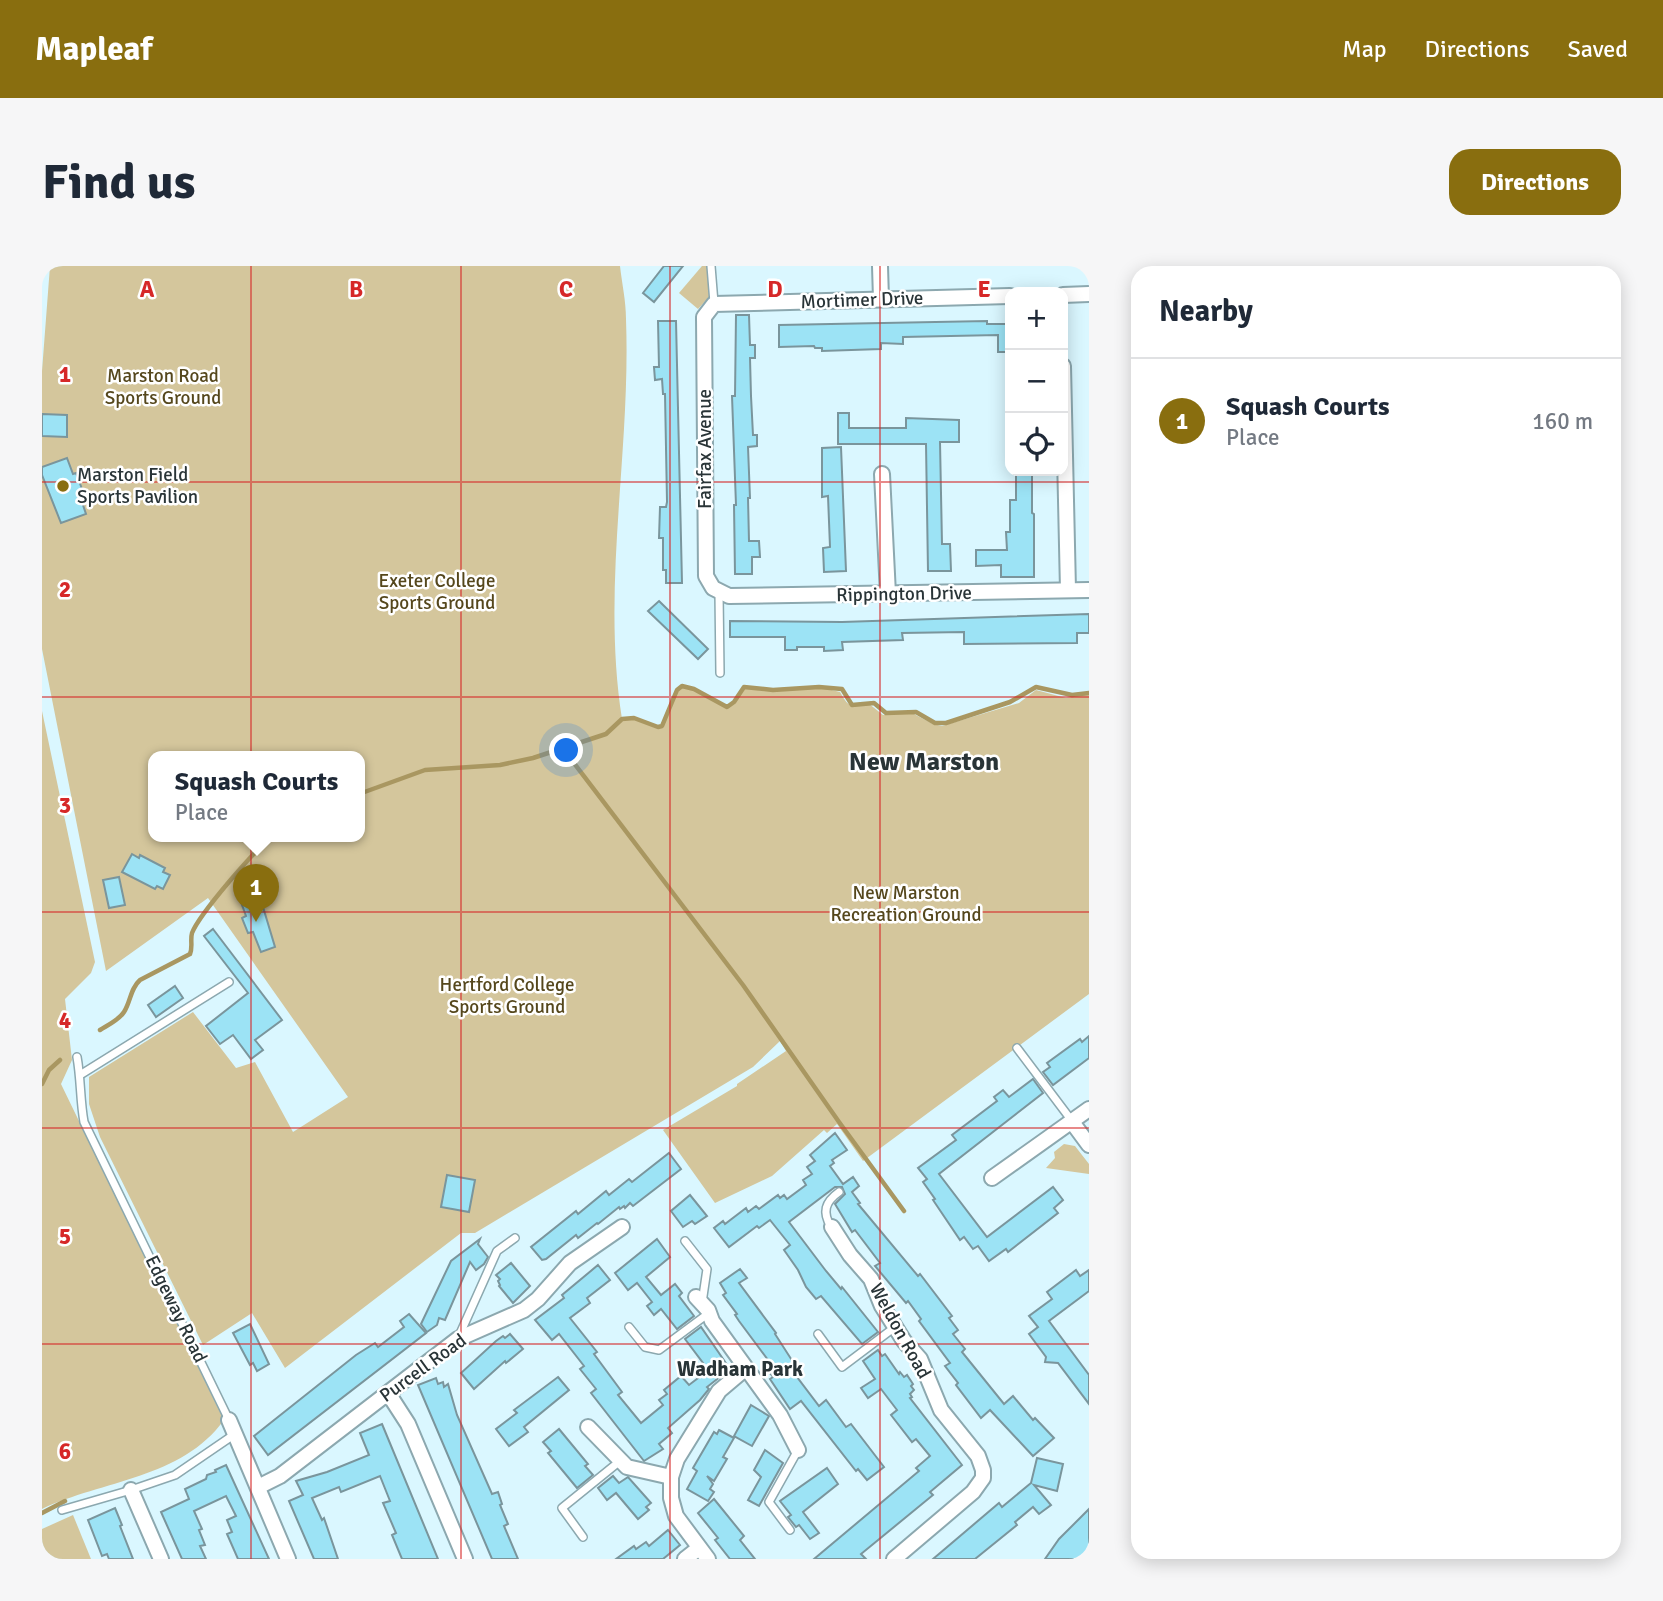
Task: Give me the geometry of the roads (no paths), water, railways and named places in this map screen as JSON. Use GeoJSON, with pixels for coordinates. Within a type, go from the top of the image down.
{"type":"FeatureCollection","features":[{"type":"Feature","properties":{"kind":"street"},"geometry":{"type":"LineString","coordinates":[[880,266],[881,299]]}},
{"type":"Feature","properties":{"kind":"street"},"geometry":{"type":"LineString","coordinates":[[1068,295],[1089,294]]}},
{"type":"Feature","properties":{"kind":"street","name":"Mortimer Drive"},"geometry":{"type":"LineString","coordinates":[[715,304],[1005,296]]}},
{"type":"Feature","properties":{"kind":"street","name":"Fairfax Avenue"},"geometry":{"type":"LineString","coordinates":[[715,304],[704,317],[706,576],[719,593]]}},
{"type":"Feature","properties":{"kind":"street"},"geometry":{"type":"LineString","coordinates":[[1064,413],[1068,590]]}},
{"type":"Feature","properties":{"kind":"street"},"geometry":{"type":"LineString","coordinates":[[882,474],[888,594]]}},
{"type":"Feature","properties":{"kind":"street","name":"Rippington Drive"},"geometry":{"type":"LineString","coordinates":[[719,593],[729,596],[1089,590]]}},
{"type":"Feature","properties":{"kind":"street"},"geometry":{"type":"LineString","coordinates":[[992,1178],[1089,1109]]}},
{"type":"Feature","properties":{"kind":"street"},"geometry":{"type":"LineString","coordinates":[[1072,1122],[1089,1145]]}},
{"type":"Feature","properties":{"kind":"street","name":"Purcell Road"},"geometry":{"type":"LineString","coordinates":[[258,1487],[280,1476],[458,1339],[524,1310],[538,1299],[570,1264],[622,1227]]}},
{"type":"Feature","properties":{"kind":"street","name":"Weldon Road"},"geometry":{"type":"LineString","coordinates":[[832,1227],[850,1255],[871,1279],[882,1306],[920,1359],[941,1410],[978,1456],[983,1470],[980,1484],[973,1492],[894,1559]]}},
{"type":"Feature","properties":{"kind":"street"},"geometry":{"type":"LineString","coordinates":[[702,1304],[745,1369],[780,1415],[798,1450]]}},
{"type":"Feature","properties":{"kind":"street"},"geometry":{"type":"LineString","coordinates":[[685,1559],[704,1553],[676,1516],[671,1498],[671,1478],[677,1458],[719,1391],[745,1369]]}},
{"type":"Feature","properties":{"kind":"street"},"geometry":{"type":"LineString","coordinates":[[388,1393],[408,1424],[465,1559]]}},
{"type":"Feature","properties":{"kind":"street","name":"Edgeway Road"},"geometry":{"type":"LineString","coordinates":[[232,1427],[288,1559]]}},
{"type":"Feature","properties":{"kind":"street"},"geometry":{"type":"LineString","coordinates":[[589,1427],[627,1467],[671,1478]]}},
{"type":"Feature","properties":{"kind":"street"},"geometry":{"type":"LineString","coordinates":[[131,1490],[161,1559]]}},
{"type":"Feature","properties":{"kind":"lane"},"geometry":{"type":"LineString","coordinates":[[711,266],[715,304]]}},
{"type":"Feature","properties":{"kind":"lane"},"geometry":{"type":"LineString","coordinates":[[719,593],[720,673]]}},
{"type":"Feature","properties":{"kind":"lane"},"geometry":{"type":"LineString","coordinates":[[80,1075],[229,982]]}},
{"type":"Feature","properties":{"kind":"lane"},"geometry":{"type":"LineString","coordinates":[[1017,1048],[1072,1122]]}},
{"type":"Feature","properties":{"kind":"lane","name":"Edgeway Road"},"geometry":{"type":"LineString","coordinates":[[77,1057],[79,1096],[84,1122],[232,1427]]}},
{"type":"Feature","properties":{"kind":"lane"},"geometry":{"type":"LineString","coordinates":[[832,1227],[827,1221],[825,1207],[828,1200],[839,1192]]}},
{"type":"Feature","properties":{"kind":"lane"},"geometry":{"type":"LineString","coordinates":[[458,1339],[497,1251],[515,1238]]}},
{"type":"Feature","properties":{"kind":"lane"},"geometry":{"type":"LineString","coordinates":[[629,1327],[645,1348],[659,1350],[702,1304],[707,1269],[685,1241]]}},
{"type":"Feature","properties":{"kind":"lane"},"geometry":{"type":"LineString","coordinates":[[818,1334],[842,1367],[895,1327]]}},
{"type":"Feature","properties":{"kind":"lane"},"geometry":{"type":"LineString","coordinates":[[62,1510],[175,1475],[232,1427]]}},
{"type":"Feature","properties":{"kind":"lane"},"geometry":{"type":"LineString","coordinates":[[790,1530],[769,1502],[798,1450]]}},
{"type":"Feature","properties":{"kind":"lane"},"geometry":{"type":"LineString","coordinates":[[583,1537],[562,1508],[620,1461]]}},
{"type":"Feature","properties":{"kind":"waterway"},"geometry":{"type":"LineString","coordinates":[[365,792],[425,770],[500,765],[533,758],[606,734],[622,719],[634,718],[662,726],[677,690],[682,686],[694,689],[727,707],[744,687],[773,690],[819,687],[842,689],[852,705],[874,703],[886,713],[916,712],[935,723],[946,723],[1010,702],[1036,687],[1072,695],[1089,693]]}},
{"type":"Feature","properties":{"kind":"waterway"},"geometry":{"type":"LineString","coordinates":[[564,750],[743,985],[904,1211]]}},
{"type":"Feature","properties":{"kind":"waterway"},"geometry":{"type":"LineString","coordinates":[[100,1030],[122,1015],[134,987],[140,980],[190,954],[192,933],[205,912],[242,866],[266,842]]}},
{"type":"Feature","properties":{"kind":"waterway"},"geometry":{"type":"LineString","coordinates":[[42,1084],[49,1070],[60,1060]]}},
{"type":"Feature","properties":{"kind":"waterway"},"geometry":{"type":"LineString","coordinates":[[42,1513],[65,1501]]}},
{"type":"Feature","properties":{"kind":"place","name":"Marston Field Sports Pavilion"},"geometry":{"type":"Point","coordinates":[63,486]}},
{"type":"Feature","properties":{"kind":"place","name":"Squash Courts"},"geometry":{"type":"Point","coordinates":[256,922]}},
{"type":"Feature","properties":{"kind":"district","name":"New Marston"},"geometry":{"type":"Point","coordinates":[924,762]}},
{"type":"Feature","properties":{"kind":"district","name":"Wadham Park"},"geometry":{"type":"Point","coordinates":[740,1369]}},
{"type":"Feature","properties":{"kind":"park label","name":"Marston Road Sports Ground"},"geometry":{"type":"Point","coordinates":[163,387]}},
{"type":"Feature","properties":{"kind":"park label","name":"Exeter College Sports Ground"},"geometry":{"type":"Point","coordinates":[437,592]}},
{"type":"Feature","properties":{"kind":"park label","name":"New Marston Recreation Ground"},"geometry":{"type":"Point","coordinates":[906,904]}},
{"type":"Feature","properties":{"kind":"park label","name":"Hertford College Sports Ground"},"geometry":{"type":"Point","coordinates":[507,996]}}]}
